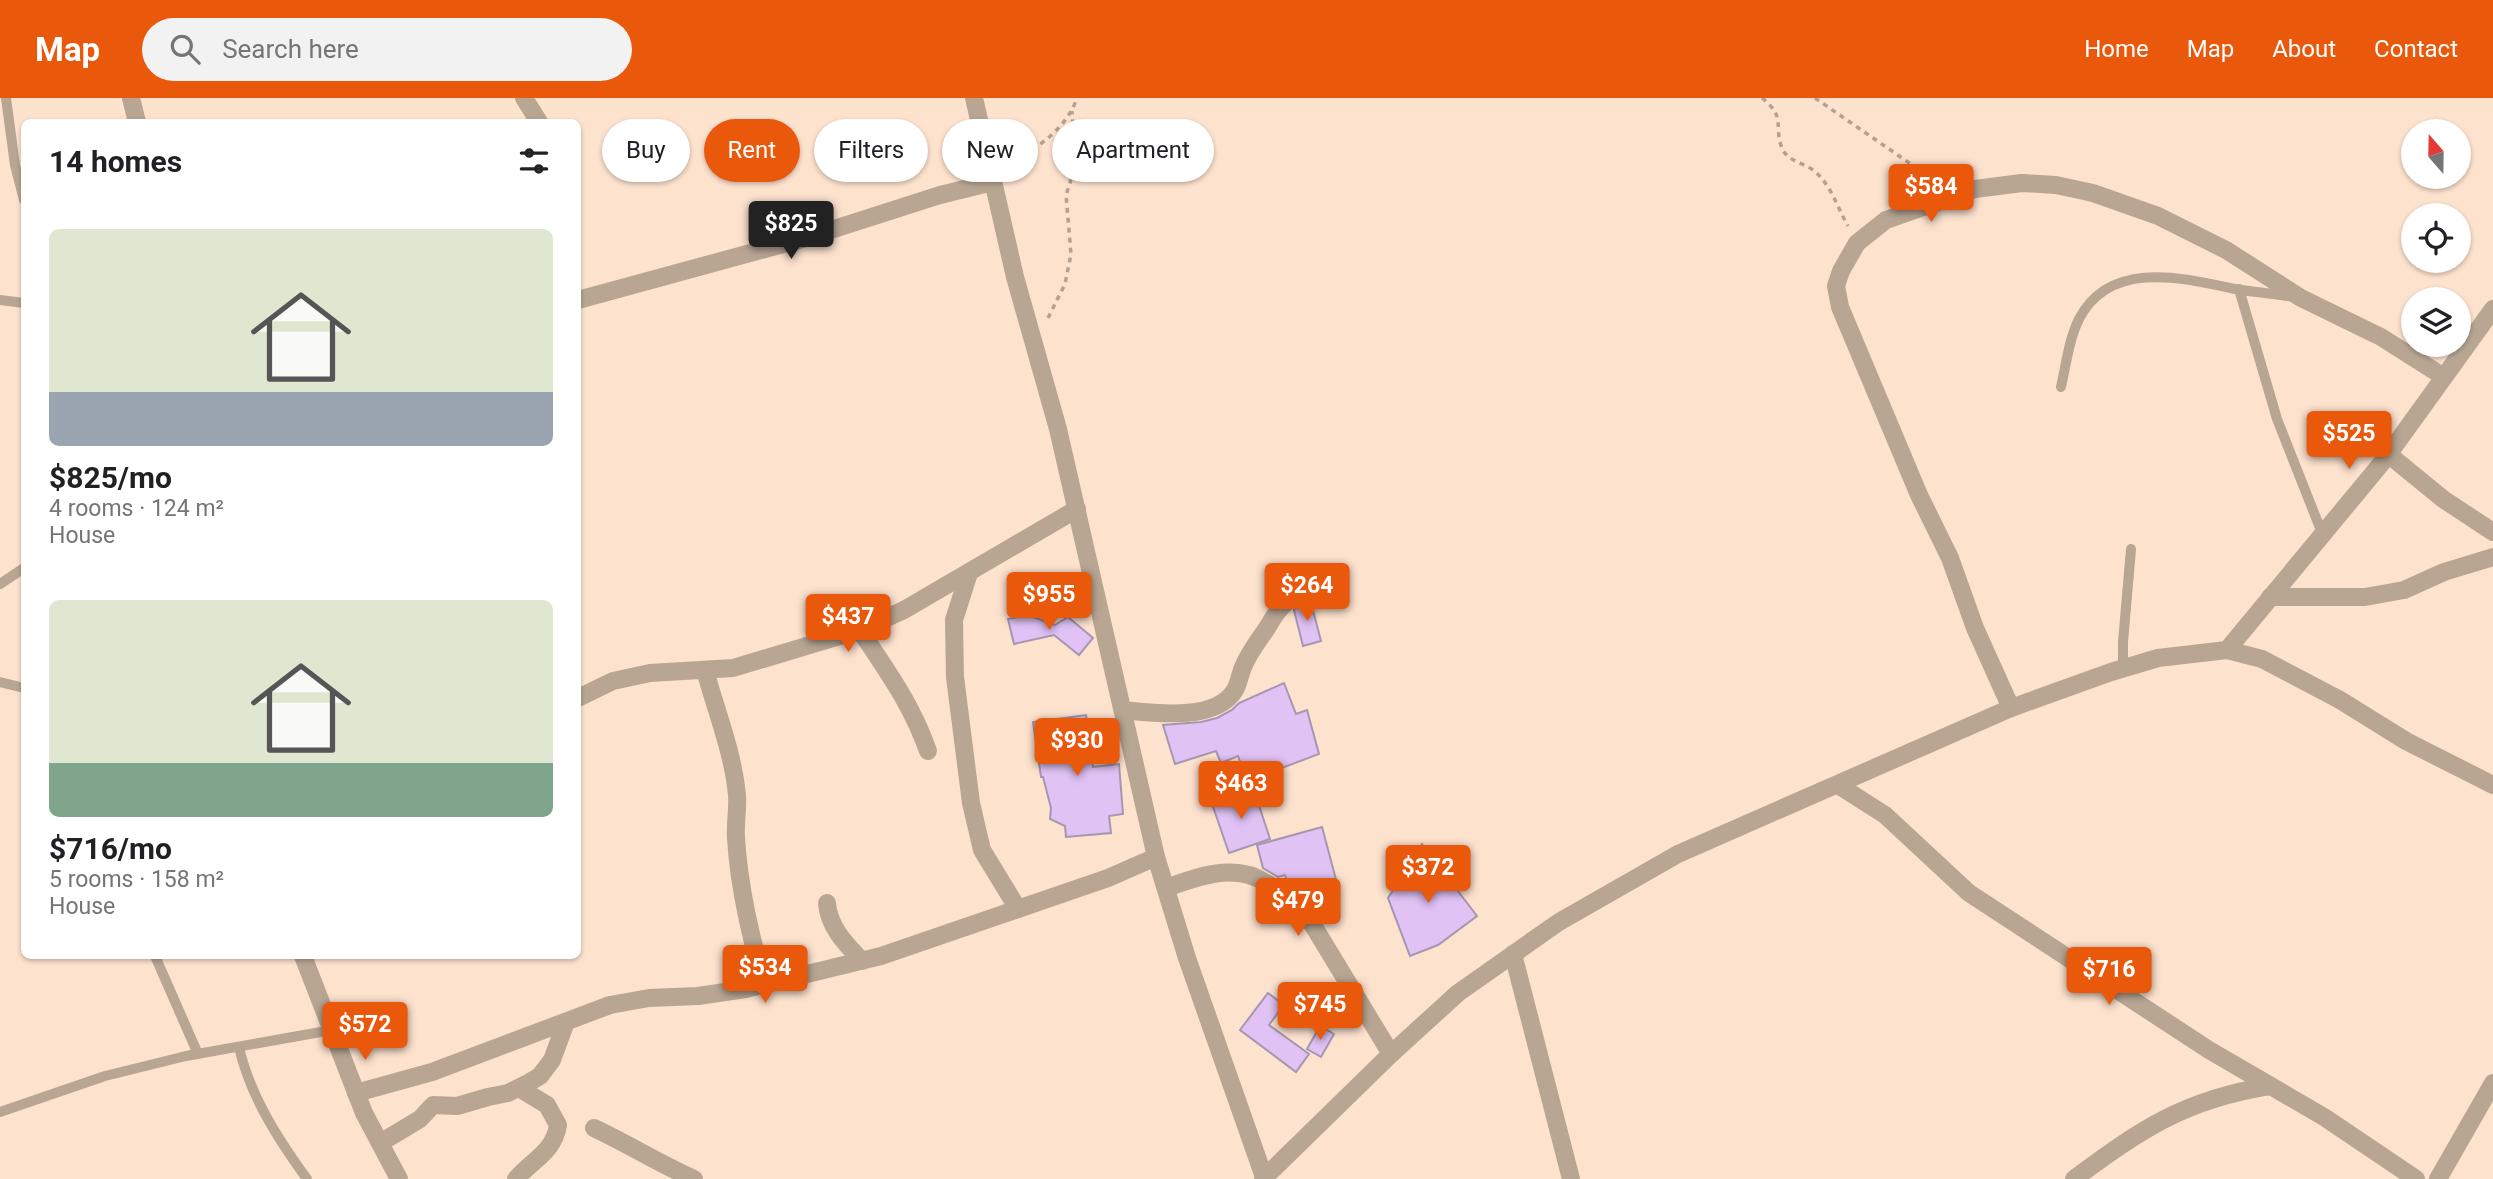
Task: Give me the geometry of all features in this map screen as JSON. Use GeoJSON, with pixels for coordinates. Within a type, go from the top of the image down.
{"type":"FeatureCollection","features":[{"type":"Feature","properties":{"kind":"street"},"geometry":{"type":"LineString","coordinates":[[131,98],[136,119]]}},
{"type":"Feature","properties":{"kind":"street"},"geometry":{"type":"LineString","coordinates":[[524,98],[537,119]]}},
{"type":"Feature","properties":{"kind":"street"},"geometry":{"type":"LineString","coordinates":[[974,98],[979,119]]}},
{"type":"Feature","properties":{"kind":"street"},"geometry":{"type":"LineString","coordinates":[[581,299],[810,237],[980,182]]}},
{"type":"Feature","properties":{"kind":"street"},"geometry":{"type":"LineString","coordinates":[[993,182],[1015,277],[1058,429],[1156,857],[1187,958],[1264,1178],[1458,993],[1559,922],[1678,854],[2011,708],[2123,668],[2158,658],[2227,650],[2262,659],[2406,741],[2493,785]]}},
{"type":"Feature","properties":{"kind":"street"},"geometry":{"type":"LineString","coordinates":[[2011,708],[1975,628],[1950,558],[1919,495],[1840,307],[1836,286],[1841,271],[1857,243],[1886,220],[1975,189],[2022,183],[2056,185],[2093,192],[2158,216],[2226,250],[2301,298],[2381,337],[2444,377]]}},
{"type":"Feature","properties":{"kind":"street"},"geometry":{"type":"LineString","coordinates":[[2227,650],[2388,454],[2493,309]]}},
{"type":"Feature","properties":{"kind":"street"},"geometry":{"type":"LineString","coordinates":[[2388,454],[2443,499],[2493,532]]}},
{"type":"Feature","properties":{"kind":"street"},"geometry":{"type":"LineString","coordinates":[[581,697],[613,681],[650,673],[733,668],[860,630],[904,610],[1077,509]]}},
{"type":"Feature","properties":{"kind":"street"},"geometry":{"type":"LineString","coordinates":[[2270,597],[2318,598],[2404,590],[2444,572],[2493,557]]}},
{"type":"Feature","properties":{"kind":"street"},"geometry":{"type":"LineString","coordinates":[[969,573],[954,620],[954,631],[955,677],[971,803],[982,850],[1018,909]]}},
{"type":"Feature","properties":{"kind":"street"},"geometry":{"type":"LineString","coordinates":[[1123,710],[1161,714],[1185,713],[1223,703],[1234,691],[1244,664],[1277,610],[1290,599]]}},
{"type":"Feature","properties":{"kind":"street"},"geometry":{"type":"LineString","coordinates":[[860,630],[900,688],[929,751]]}},
{"type":"Feature","properties":{"kind":"street"},"geometry":{"type":"LineString","coordinates":[[705,670],[731,759],[737,797],[736,837],[742,886],[750,934],[764,985]]}},
{"type":"Feature","properties":{"kind":"street"},"geometry":{"type":"LineString","coordinates":[[1838,785],[1885,815],[1969,892],[2209,1050],[2324,1117],[2416,1179]]}},
{"type":"Feature","properties":{"kind":"street"},"geometry":{"type":"LineString","coordinates":[[356,1093],[432,1072],[610,1005],[649,998],[698,996],[764,985],[862,961],[1108,878],[1156,857]]}},
{"type":"Feature","properties":{"kind":"street"},"geometry":{"type":"LineString","coordinates":[[1166,888],[1196,878],[1224,873],[1248,873],[1274,887],[1290,911],[1311,922],[1391,1054]]}},
{"type":"Feature","properties":{"kind":"street"},"geometry":{"type":"LineString","coordinates":[[827,903],[836,931],[862,961]]}},
{"type":"Feature","properties":{"kind":"street"},"geometry":{"type":"LineString","coordinates":[[1513,954],[1571,1179]]}},
{"type":"Feature","properties":{"kind":"street"},"geometry":{"type":"LineString","coordinates":[[304,959],[356,1093],[399,1179]]}},
{"type":"Feature","properties":{"kind":"street"},"geometry":{"type":"LineString","coordinates":[[380,1143],[420,1119],[433,1105],[457,1107],[519,1088],[540,1076],[552,1060],[566,1022]]}},
{"type":"Feature","properties":{"kind":"street"},"geometry":{"type":"LineString","coordinates":[[2438,1179],[2493,1083]]}},
{"type":"Feature","properties":{"kind":"street"},"geometry":{"type":"LineString","coordinates":[[2074,1179],[2137,1133],[2175,1112],[2231,1092],[2270,1086]]}},
{"type":"Feature","properties":{"kind":"street"},"geometry":{"type":"LineString","coordinates":[[516,1179],[544,1155],[556,1138],[558,1125],[547,1105],[519,1088]]}},
{"type":"Feature","properties":{"kind":"street"},"geometry":{"type":"LineString","coordinates":[[594,1128],[694,1179]]}},
{"type":"Feature","properties":{"kind":"lane"},"geometry":{"type":"LineString","coordinates":[[6,98],[21,188]]}},
{"type":"Feature","properties":{"kind":"lane"},"geometry":{"type":"LineString","coordinates":[[2060,387],[2078,320],[2093,298],[2117,283],[2152,277],[2178,277],[2301,298]]}},
{"type":"Feature","properties":{"kind":"lane"},"geometry":{"type":"LineString","coordinates":[[2239,289],[2277,419],[2322,533]]}},
{"type":"Feature","properties":{"kind":"lane"},"geometry":{"type":"LineString","coordinates":[[0,300],[21,303]]}},
{"type":"Feature","properties":{"kind":"lane"},"geometry":{"type":"LineString","coordinates":[[2123,668],[2131,549]]}},
{"type":"Feature","properties":{"kind":"lane"},"geometry":{"type":"LineString","coordinates":[[0,584],[21,570]]}},
{"type":"Feature","properties":{"kind":"lane"},"geometry":{"type":"LineString","coordinates":[[0,682],[21,687]]}},
{"type":"Feature","properties":{"kind":"lane"},"geometry":{"type":"LineString","coordinates":[[156,959],[198,1054]]}},
{"type":"Feature","properties":{"kind":"lane"},"geometry":{"type":"LineString","coordinates":[[1,1110],[105,1076],[198,1054],[332,1030]]}},
{"type":"Feature","properties":{"kind":"lane"},"geometry":{"type":"LineString","coordinates":[[239,1047],[244,1073],[253,1092],[278,1137],[304,1175],[290,1179]]}},
{"type":"Feature","properties":{"kind":"path"},"geometry":{"type":"LineString","coordinates":[[1038,144],[1055,132],[1072,111],[1077,98]]}},
{"type":"Feature","properties":{"kind":"path"},"geometry":{"type":"LineString","coordinates":[[1762,98],[1778,116],[1782,148],[1787,156],[1811,168],[1820,177],[1832,194],[1857,243]]}},
{"type":"Feature","properties":{"kind":"path"},"geometry":{"type":"LineString","coordinates":[[1815,98],[1955,195]]}},
{"type":"Feature","properties":{"kind":"path"},"geometry":{"type":"LineString","coordinates":[[1033,340],[1050,315],[1065,284],[1071,254],[1066,195],[1075,167],[1072,111]]}},
{"type":"Feature","properties":{"kind":"building"},"geometry":{"type":"Polygon","coordinates":[[[1310,599],[1321,641],[1303,646],[1294,610],[1301,601],[1310,599]]]}},
{"type":"Feature","properties":{"kind":"building"},"geometry":{"type":"Polygon","coordinates":[[[1027,615],[1055,625],[1068,617],[1093,638],[1079,655],[1054,635],[1014,644],[1008,619],[1027,615]]]}},
{"type":"Feature","properties":{"kind":"building"},"geometry":{"type":"Polygon","coordinates":[[[1284,683],[1296,714],[1307,710],[1319,754],[1247,781],[1238,756],[1221,763],[1216,751],[1175,764],[1163,725],[1217,718],[1239,703],[1284,683]]]}},
{"type":"Feature","properties":{"kind":"building"},"geometry":{"type":"Polygon","coordinates":[[[1086,715],[1093,767],[1119,764],[1123,814],[1109,816],[1111,833],[1066,837],[1065,826],[1050,819],[1051,808],[1041,777],[1033,722],[1086,715]]]}},
{"type":"Feature","properties":{"kind":"building"},"geometry":{"type":"Polygon","coordinates":[[[1254,790],[1270,839],[1229,853],[1212,804],[1254,790]]]}},
{"type":"Feature","properties":{"kind":"building"},"geometry":{"type":"Polygon","coordinates":[[[1322,827],[1338,887],[1325,900],[1304,906],[1297,902],[1290,891],[1285,875],[1278,877],[1263,868],[1257,845],[1322,827]]]}},
{"type":"Feature","properties":{"kind":"building"},"geometry":{"type":"Polygon","coordinates":[[[1422,844],[1477,916],[1438,945],[1410,956],[1388,898],[1422,844]]]}},
{"type":"Feature","properties":{"kind":"building"},"geometry":{"type":"Polygon","coordinates":[[[1268,993],[1284,1005],[1269,1025],[1309,1054],[1296,1072],[1240,1030],[1268,993]]]}},
{"type":"Feature","properties":{"kind":"building"},"geometry":{"type":"Polygon","coordinates":[[[1320,1026],[1334,1034],[1321,1057],[1307,1049],[1320,1026]]]}}]}
